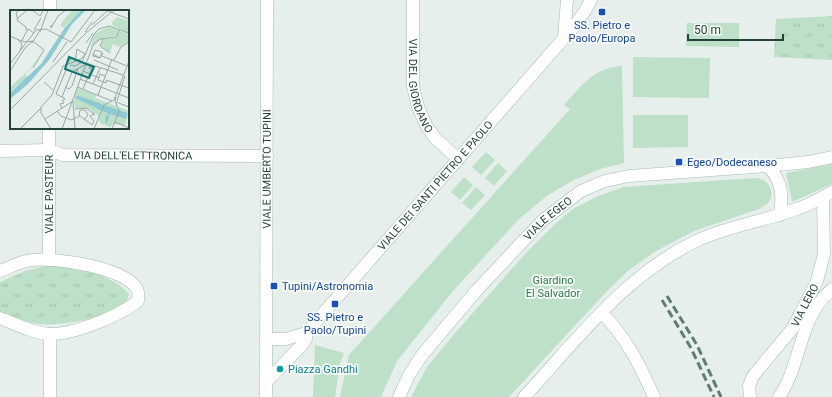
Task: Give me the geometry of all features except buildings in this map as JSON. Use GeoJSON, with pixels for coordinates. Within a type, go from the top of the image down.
{"type":"FeatureCollection","features":[{"type":"Feature","properties":{"kind":"street","name":"VIALE UMBERTO TUPINI"},"geometry":{"type":"LineString","coordinates":[[266,339],[267,0]]}},
{"type":"Feature","properties":{"kind":"street","name":"VIA DEL GIORDANO"},"geometry":{"type":"LineString","coordinates":[[413,0],[414,86],[418,107],[426,125],[435,138],[458,159]]}},
{"type":"Feature","properties":{"kind":"street"},"geometry":{"type":"LineString","coordinates":[[564,37],[567,0]]}},
{"type":"Feature","properties":{"kind":"street","name":"VIALE DEI SANTI PIETRO E PAOLO"},"geometry":{"type":"LineString","coordinates":[[306,333],[564,37],[583,14],[591,0]]}},
{"type":"Feature","properties":{"kind":"street","name":"VIALE PASTEUR"},"geometry":{"type":"LineString","coordinates":[[48,260],[49,129]]}},
{"type":"Feature","properties":{"kind":"street","name":"VIA DELL'ELETTRONICA"},"geometry":{"type":"LineString","coordinates":[[0,150],[49,150],[63,155],[267,156]]}},
{"type":"Feature","properties":{"kind":"street","name":"VIALE EGEO"},"geometry":{"type":"LineString","coordinates":[[399,397],[418,360],[455,315],[526,237],[552,212],[575,195],[597,184],[619,177],[768,166],[808,162],[832,157]]}},
{"type":"Feature","properties":{"kind":"street"},"geometry":{"type":"LineString","coordinates":[[768,166],[775,173],[781,187],[783,199],[780,215]]}},
{"type":"Feature","properties":{"kind":"street"},"geometry":{"type":"LineString","coordinates":[[524,397],[602,313],[641,275],[697,241],[720,232],[780,215],[828,195]]}},
{"type":"Feature","properties":{"kind":"street","name":"VIA LERO"},"geometry":{"type":"LineString","coordinates":[[750,397],[748,386],[753,376],[793,328],[817,281],[824,254],[828,195]]}},
{"type":"Feature","properties":{"kind":"street"},"geometry":{"type":"LineString","coordinates":[[0,271],[31,260],[78,263],[117,273],[134,284],[138,292],[138,301],[126,310],[88,326],[50,334],[33,331],[0,318]]}},
{"type":"Feature","properties":{"kind":"street","name":"VIA LERO"},"geometry":{"type":"LineString","coordinates":[[779,397],[788,378],[811,314],[820,301],[832,289]]}},
{"type":"Feature","properties":{"kind":"street"},"geometry":{"type":"LineString","coordinates":[[602,313],[625,341],[654,397]]}},
{"type":"Feature","properties":{"kind":"street"},"geometry":{"type":"LineString","coordinates":[[266,381],[302,345],[306,339],[306,333],[286,339],[266,339],[266,381],[266,397]]}},
{"type":"Feature","properties":{"kind":"street"},"geometry":{"type":"LineString","coordinates":[[50,334],[50,397]]}},
{"type":"Feature","properties":{"kind":"green space"},"geometry":{"type":"Polygon","coordinates":[[[832,16],[832,60],[774,57],[776,19],[832,16]]]}},
{"type":"Feature","properties":{"kind":"green space"},"geometry":{"type":"Polygon","coordinates":[[[687,23],[739,23],[739,47],[686,46],[687,23]]]}},
{"type":"Feature","properties":{"kind":"green space"},"geometry":{"type":"Polygon","coordinates":[[[633,57],[710,58],[709,98],[633,97],[633,57]]]}},
{"type":"Feature","properties":{"kind":"green space"},"geometry":{"type":"Polygon","coordinates":[[[622,66],[624,163],[600,169],[572,181],[548,195],[518,220],[453,291],[397,361],[381,397],[340,397],[349,355],[570,109],[564,105],[583,84],[603,70],[622,66]]]}},
{"type":"Feature","properties":{"kind":"green space"},"geometry":{"type":"Polygon","coordinates":[[[633,115],[688,115],[688,147],[633,148],[633,115]]]}},
{"type":"Feature","properties":{"kind":"green space"},"geometry":{"type":"Polygon","coordinates":[[[486,152],[495,160],[481,175],[472,167],[486,152]]]}},
{"type":"Feature","properties":{"kind":"green space"},"geometry":{"type":"Polygon","coordinates":[[[498,163],[507,171],[494,186],[485,178],[498,163]]]}},
{"type":"Feature","properties":{"kind":"green space"},"geometry":{"type":"Polygon","coordinates":[[[832,164],[832,184],[792,202],[786,173],[832,164]]]}},
{"type":"Feature","properties":{"kind":"green space"},"geometry":{"type":"Polygon","coordinates":[[[464,177],[473,185],[460,200],[451,192],[464,177]]]}},
{"type":"Feature","properties":{"kind":"green space","name":"Giardino El Salvador"},"geometry":{"type":"Polygon","coordinates":[[[756,178],[764,180],[771,190],[771,198],[767,204],[759,209],[694,231],[656,251],[629,270],[608,290],[509,397],[411,397],[427,367],[455,333],[526,253],[555,224],[573,209],[598,196],[624,187],[756,178]]]}},
{"type":"Feature","properties":{"kind":"green space"},"geometry":{"type":"Polygon","coordinates":[[[476,187],[485,195],[471,210],[462,203],[476,187]]]}},
{"type":"Feature","properties":{"kind":"green space"},"geometry":{"type":"Polygon","coordinates":[[[48,265],[81,270],[102,276],[121,287],[129,294],[127,300],[118,309],[107,314],[95,318],[67,323],[32,323],[0,312],[0,282],[25,271],[48,265]]]}},
{"type":"Feature","properties":{"kind":"green space"},"geometry":{"type":"Polygon","coordinates":[[[315,345],[344,353],[340,363],[335,397],[313,397],[315,345]]]}},
{"type":"Feature","properties":{"kind":"railway"},"geometry":{"type":"LineString","coordinates":[[667,296],[697,345],[721,397]]}},
{"type":"Feature","properties":{"kind":"railway"},"geometry":{"type":"LineString","coordinates":[[662,300],[691,348],[714,397]]}},
{"type":"Feature","properties":{"kind":"place","name":"SS. Pietro e Paolo/Europa"},"geometry":{"type":"Point","coordinates":[602,12]}},
{"type":"Feature","properties":{"kind":"place","name":"Egeo/Dodecaneso"},"geometry":{"type":"Point","coordinates":[679,162]}},
{"type":"Feature","properties":{"kind":"place","name":"Tupini/Astronomia"},"geometry":{"type":"Point","coordinates":[274,286]}},
{"type":"Feature","properties":{"kind":"place","name":"SS. Pietro e Paolo/Tupini"},"geometry":{"type":"Point","coordinates":[335,304]}},
{"type":"Feature","properties":{"kind":"place","name":"Piazza Gandhi"},"geometry":{"type":"Point","coordinates":[280,369]}}]}
